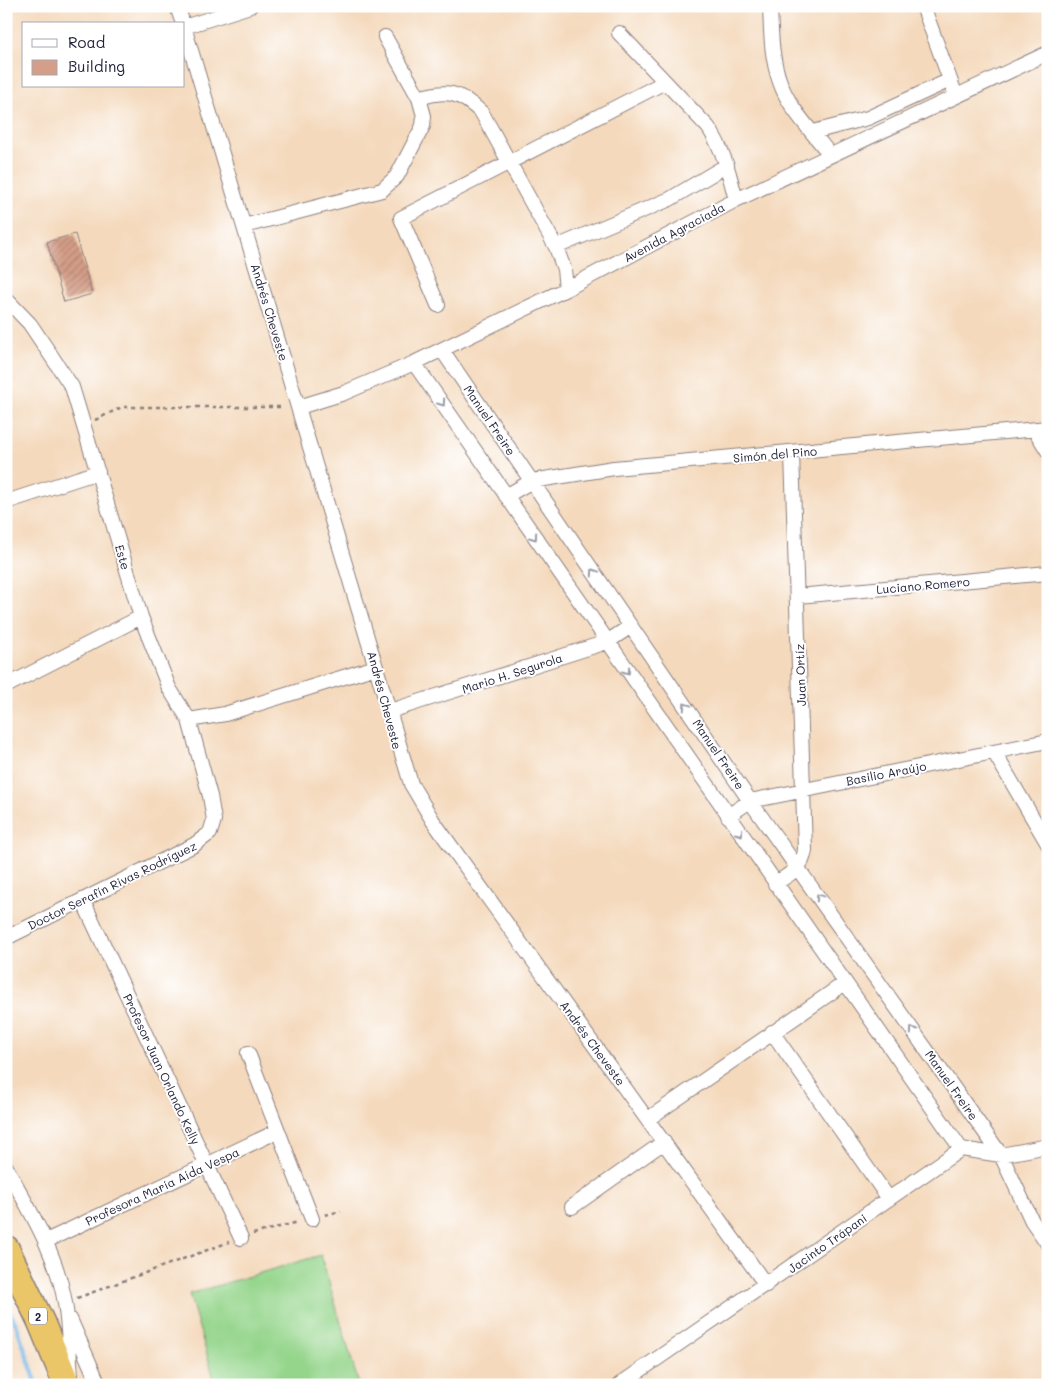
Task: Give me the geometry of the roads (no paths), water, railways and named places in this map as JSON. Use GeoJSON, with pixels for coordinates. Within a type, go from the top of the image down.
{"type":"FeatureCollection","features":[{"type":"Feature","properties":{"kind":"highway","name":"2"},"geometry":{"type":"LineString","coordinates":[[6,1249],[41,1322],[67,1385]]}},
{"type":"Feature","properties":{"kind":"street","name":"Andrés Cheveste"},"geometry":{"type":"LineString","coordinates":[[178,6],[182,22]]}},
{"type":"Feature","properties":{"kind":"street"},"geometry":{"type":"LineString","coordinates":[[185,25],[250,6]]}},
{"type":"Feature","properties":{"kind":"street"},"geometry":{"type":"LineString","coordinates":[[770,6],[771,38],[780,83],[788,100],[830,154]]}},
{"type":"Feature","properties":{"kind":"street"},"geometry":{"type":"LineString","coordinates":[[922,6],[956,96]]}},
{"type":"Feature","properties":{"kind":"street","name":"Andrés Cheveste"},"geometry":{"type":"LineString","coordinates":[[185,33],[390,711],[405,771],[420,801],[766,1286]]}},
{"type":"Feature","properties":{"kind":"street"},"geometry":{"type":"LineString","coordinates":[[619,33],[708,127],[718,141],[727,165],[736,200]]}},
{"type":"Feature","properties":{"kind":"street"},"geometry":{"type":"LineString","coordinates":[[244,226],[382,190],[397,176],[423,126],[424,116],[419,98],[385,37]]}},
{"type":"Feature","properties":{"kind":"street","name":"Avenida Agraciada"},"geometry":{"type":"LineString","coordinates":[[299,407],[344,393],[442,350],[566,289],[736,200],[830,154],[1048,53]]}},
{"type":"Feature","properties":{"kind":"street"},"geometry":{"type":"LineString","coordinates":[[813,132],[868,118],[950,80]]}},
{"type":"Feature","properties":{"kind":"street"},"geometry":{"type":"LineString","coordinates":[[438,305],[401,218],[665,82]]}},
{"type":"Feature","properties":{"kind":"street"},"geometry":{"type":"LineString","coordinates":[[419,98],[438,92],[454,93],[469,100],[482,113],[556,247],[564,269],[566,289]]}},
{"type":"Feature","properties":{"kind":"street"},"geometry":{"type":"LineString","coordinates":[[556,247],[670,199],[727,165]]}},
{"type":"Feature","properties":{"kind":"street","name":"Este"},"geometry":{"type":"LineString","coordinates":[[6,299],[30,324],[56,360],[72,388],[141,617],[169,688],[189,720],[210,796],[213,828]]}},
{"type":"Feature","properties":{"kind":"street","name":"Manuel Freire"},"geometry":{"type":"LineString","coordinates":[[442,350],[750,801],[1001,1155],[1032,1221],[1048,1244]]}},
{"type":"Feature","properties":{"kind":"street"},"geometry":{"type":"LineString","coordinates":[[414,363],[961,1149],[1001,1155],[1048,1146]]}},
{"type":"Feature","properties":{"kind":"street"},"geometry":{"type":"LineString","coordinates":[[1041,429],[1048,452]]}},
{"type":"Feature","properties":{"kind":"street","name":"Simón del Pino"},"geometry":{"type":"LineString","coordinates":[[506,496],[532,481],[614,468],[1041,429]]}},
{"type":"Feature","properties":{"kind":"street","name":"Juan Ortíz"},"geometry":{"type":"LineString","coordinates":[[792,453],[805,850],[802,863],[798,868]]}},
{"type":"Feature","properties":{"kind":"street"},"geometry":{"type":"LineString","coordinates":[[6,502],[98,472]]}},
{"type":"Feature","properties":{"kind":"street","name":"Luciano Romero"},"geometry":{"type":"LineString","coordinates":[[798,596],[1048,574]]}},
{"type":"Feature","properties":{"kind":"street"},"geometry":{"type":"LineString","coordinates":[[6,686],[141,617]]}},
{"type":"Feature","properties":{"kind":"street","name":"Mario H. Segurola"},"geometry":{"type":"LineString","coordinates":[[390,711],[607,642],[631,626]]}},
{"type":"Feature","properties":{"kind":"street"},"geometry":{"type":"LineString","coordinates":[[189,720],[225,714],[376,667]]}},
{"type":"Feature","properties":{"kind":"street","name":"Basilio Araújo"},"geometry":{"type":"LineString","coordinates":[[728,816],[750,801],[1048,741]]}},
{"type":"Feature","properties":{"kind":"street"},"geometry":{"type":"LineString","coordinates":[[994,752],[1048,844]]}},
{"type":"Feature","properties":{"kind":"street","name":"Doctor Serafín Rivas Rodríguez"},"geometry":{"type":"LineString","coordinates":[[6,938],[194,845],[206,838],[213,828]]}},
{"type":"Feature","properties":{"kind":"street"},"geometry":{"type":"LineString","coordinates":[[775,884],[798,868]]}},
{"type":"Feature","properties":{"kind":"street","name":"Profesor Juan Orlando Kelly"},"geometry":{"type":"LineString","coordinates":[[83,901],[241,1238]]}},
{"type":"Feature","properties":{"kind":"street"},"geometry":{"type":"LineString","coordinates":[[648,1119],[845,983]]}},
{"type":"Feature","properties":{"kind":"street"},"geometry":{"type":"LineString","coordinates":[[772,1032],[888,1199]]}},
{"type":"Feature","properties":{"kind":"street"},"geometry":{"type":"LineString","coordinates":[[248,1053],[312,1219]]}},
{"type":"Feature","properties":{"kind":"street","name":"Profesora María Aída Vespa"},"geometry":{"type":"LineString","coordinates":[[46,1241],[278,1131]]}},
{"type":"Feature","properties":{"kind":"street"},"geometry":{"type":"LineString","coordinates":[[572,1207],[664,1142]]}},
{"type":"Feature","properties":{"kind":"street","name":"Jacinto Trápani"},"geometry":{"type":"LineString","coordinates":[[619,1385],[766,1286],[961,1149]]}},
{"type":"Feature","properties":{"kind":"street"},"geometry":{"type":"LineString","coordinates":[[6,1167],[46,1241],[65,1306],[99,1385]]}},
{"type":"Feature","properties":{"kind":"street"},"geometry":{"type":"LineString","coordinates":[[65,1306],[72,1385]]}},
{"type":"Feature","properties":{"kind":"waterway"},"geometry":{"type":"LineString","coordinates":[[6,1305],[16,1324],[37,1385]]}}]}
